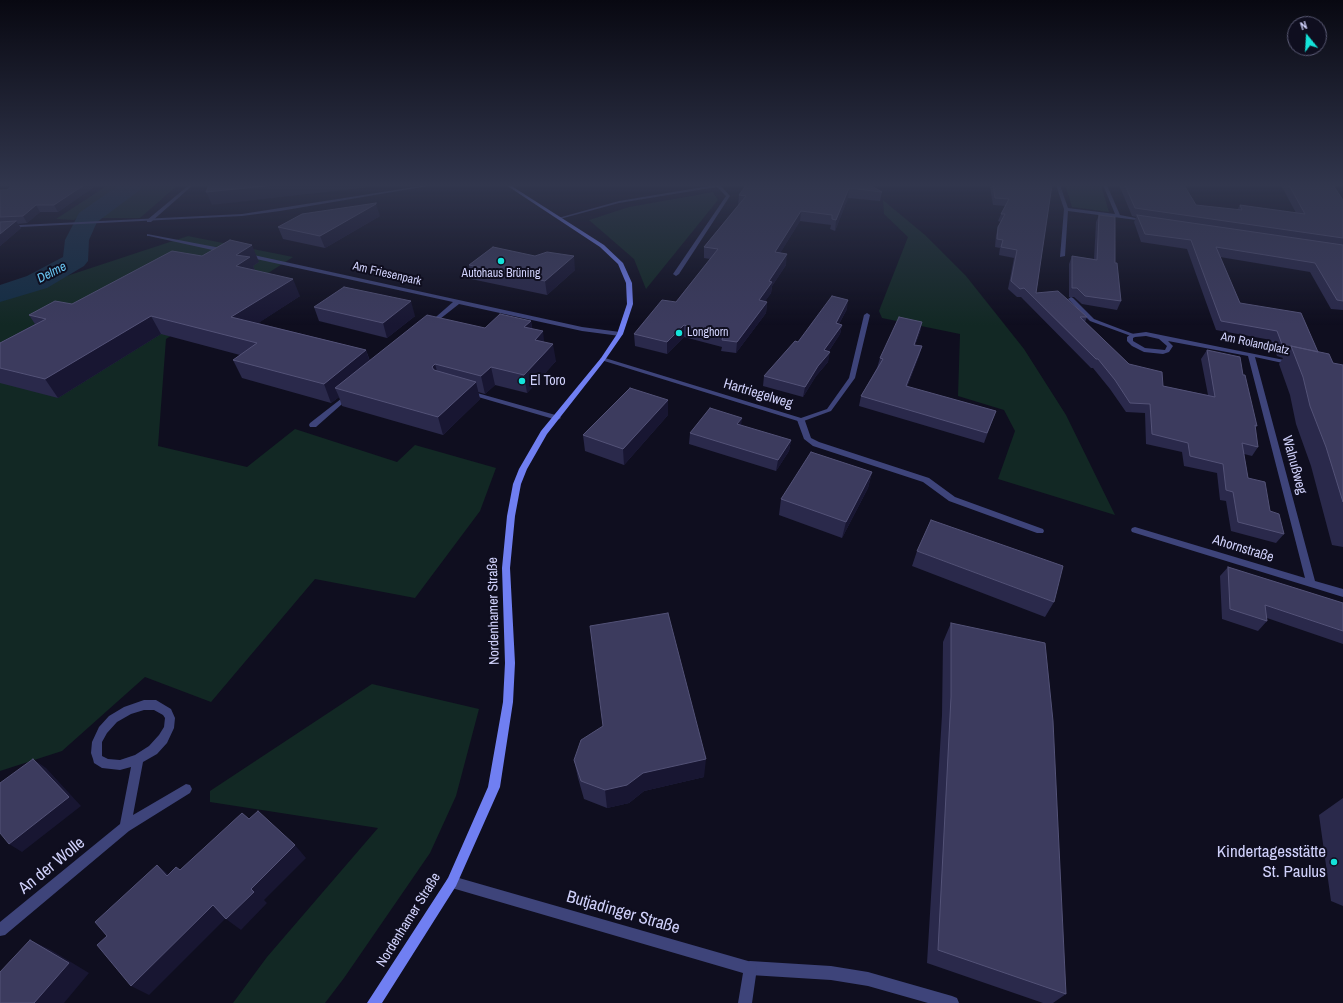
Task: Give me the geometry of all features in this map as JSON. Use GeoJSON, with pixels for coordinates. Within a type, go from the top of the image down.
{"type":"FeatureCollection","features":[{"type":"Feature","properties":{"kind":"street","name":"Nordenhamer Straße"},"geometry":{"type":"LineString","coordinates":[[374,1003],[452,882],[494,787],[508,702],[510,663],[506,568],[511,516],[517,484],[523,469],[544,433],[620,334],[630,304],[629,283],[620,264],[602,246],[581,232]]}},
{"type":"Feature","properties":{"kind":"street"},"geometry":{"type":"LineString","coordinates":[[676,274],[704,232]]}},
{"type":"Feature","properties":{"kind":"street"},"geometry":{"type":"LineString","coordinates":[[1062,256],[1064,232]]}},
{"type":"Feature","properties":{"kind":"street"},"geometry":{"type":"LineString","coordinates":[[149,235],[234,252]]}},
{"type":"Feature","properties":{"kind":"street","name":"Am Friesenpark"},"geometry":{"type":"LineString","coordinates":[[241,254],[582,329],[620,334]]}},
{"type":"Feature","properties":{"kind":"street","name":"Am Rolandplatz"},"geometry":{"type":"LineString","coordinates":[[1071,299],[1092,320],[1133,334],[1146,334],[1210,346],[1297,365]]}},
{"type":"Feature","properties":{"kind":"street"},"geometry":{"type":"LineString","coordinates":[[427,327],[457,302]]}},
{"type":"Feature","properties":{"kind":"street","name":"Hartriegelweg"},"geometry":{"type":"LineString","coordinates":[[603,358],[801,420],[829,410],[852,378],[867,315]]}},
{"type":"Feature","properties":{"kind":"street"},"geometry":{"type":"LineString","coordinates":[[1133,334],[1130,337],[1130,341],[1134,345],[1151,352],[1163,352],[1169,349],[1169,344],[1161,338]]}},
{"type":"Feature","properties":{"kind":"street","name":"Walnußweg"},"geometry":{"type":"LineString","coordinates":[[1251,354],[1311,583]]}},
{"type":"Feature","properties":{"kind":"street"},"geometry":{"type":"LineString","coordinates":[[313,425],[355,389]]}},
{"type":"Feature","properties":{"kind":"street"},"geometry":{"type":"LineString","coordinates":[[464,391],[557,418]]}},
{"type":"Feature","properties":{"kind":"street"},"geometry":{"type":"LineString","coordinates":[[801,420],[808,439],[816,444],[926,480],[952,499],[1040,531]]}},
{"type":"Feature","properties":{"kind":"street","name":"Ahornstraße"},"geometry":{"type":"LineString","coordinates":[[1135,530],[1343,593]]}},
{"type":"Feature","properties":{"kind":"street"},"geometry":{"type":"LineString","coordinates":[[125,827],[138,759],[153,750],[163,739],[169,728],[170,718],[168,712],[161,707],[144,705],[128,710],[113,719],[103,730],[97,742],[96,753],[98,759],[106,764],[120,765],[138,759]]}},
{"type":"Feature","properties":{"kind":"street","name":"An der Wolle"},"geometry":{"type":"LineString","coordinates":[[0,930],[125,827],[186,789]]}},
{"type":"Feature","properties":{"kind":"street","name":"Butjadinger Straße"},"geometry":{"type":"LineString","coordinates":[[452,882],[750,968],[831,973],[868,979],[952,1003]]}},
{"type":"Feature","properties":{"kind":"street"},"geometry":{"type":"LineString","coordinates":[[745,1003],[750,968]]}},
{"type":"Feature","properties":{"kind":"green space"},"geometry":{"type":"Polygon","coordinates":[[[603,232],[692,232],[646,289],[634,259],[603,232]]]}},
{"type":"Feature","properties":{"kind":"green space"},"geometry":{"type":"Polygon","coordinates":[[[903,232],[921,232],[925,235],[966,276],[1024,349],[1066,415],[1115,515],[998,479],[1015,431],[1004,410],[958,396],[960,334],[882,318],[879,311],[908,237],[903,232]]]}},
{"type":"Feature","properties":{"kind":"green space"},"geometry":{"type":"Polygon","coordinates":[[[188,236],[293,257],[166,339],[158,446],[247,467],[295,429],[397,462],[415,445],[496,468],[480,511],[415,598],[315,579],[211,702],[145,677],[62,751],[0,771],[0,298],[188,236]]]}},
{"type":"Feature","properties":{"kind":"green space"},"geometry":{"type":"Polygon","coordinates":[[[372,684],[479,709],[456,796],[430,853],[344,978],[325,1003],[233,1003],[267,957],[378,828],[210,802],[210,791],[372,684]]]}},
{"type":"Feature","properties":{"kind":"building"},"geometry":{"type":"Polygon","coordinates":[[[300,232],[327,232],[320,236],[300,232]]]}},
{"type":"Feature","properties":{"kind":"building"},"geometry":{"type":"Polygon","coordinates":[[[717,232],[788,232],[775,252],[787,254],[769,281],[772,282],[759,300],[767,302],[737,342],[722,340],[723,336],[684,325],[667,342],[634,334],[662,300],[676,302],[718,249],[704,247],[717,232]]]}},
{"type":"Feature","properties":{"kind":"building"},"geometry":{"type":"Polygon","coordinates":[[[998,232],[1045,232],[1036,293],[1058,291],[1087,317],[1080,317],[1129,364],[1162,372],[1163,386],[1215,397],[1207,350],[1240,357],[1243,375],[1245,375],[1257,426],[1255,425],[1258,447],[1242,443],[1248,478],[1265,482],[1270,511],[1279,514],[1284,534],[1238,522],[1233,492],[1226,490],[1223,464],[1190,456],[1188,443],[1152,434],[1150,404],[1130,403],[1115,380],[1098,359],[1096,359],[1024,288],[1020,289],[1011,281],[1017,250],[1001,247],[1003,240],[997,239],[998,232]]]}},
{"type":"Feature","properties":{"kind":"building"},"geometry":{"type":"Polygon","coordinates":[[[1098,232],[1115,232],[1115,263],[1117,263],[1121,301],[1085,296],[1077,288],[1072,288],[1072,256],[1097,260],[1098,232]]]}},
{"type":"Feature","properties":{"kind":"building"},"geometry":{"type":"Polygon","coordinates":[[[1144,232],[1252,232],[1343,245],[1343,301],[1337,300],[1315,263],[1216,247],[1240,303],[1301,313],[1318,352],[1291,346],[1289,349],[1283,347],[1277,331],[1221,321],[1191,240],[1145,234],[1144,232]]]}},
{"type":"Feature","properties":{"kind":"building"},"geometry":{"type":"Polygon","coordinates":[[[1300,232],[1343,232],[1343,238],[1300,232]]]}},
{"type":"Feature","properties":{"kind":"building"},"geometry":{"type":"Polygon","coordinates":[[[230,240],[252,245],[236,255],[250,257],[236,266],[293,279],[231,317],[366,350],[324,384],[233,360],[257,343],[151,316],[45,379],[0,368],[0,343],[46,319],[29,315],[55,301],[72,304],[172,251],[202,256],[230,240]]]}},
{"type":"Feature","properties":{"kind":"building"},"geometry":{"type":"Polygon","coordinates":[[[493,247],[535,256],[547,252],[574,256],[545,281],[469,265],[493,247]]]}},
{"type":"Feature","properties":{"kind":"building"},"geometry":{"type":"Polygon","coordinates":[[[344,287],[411,301],[383,323],[314,307],[344,287]]]}},
{"type":"Feature","properties":{"kind":"building"},"geometry":{"type":"Polygon","coordinates":[[[832,296],[848,300],[836,323],[842,325],[824,350],[830,352],[818,366],[805,387],[764,376],[795,341],[798,342],[832,296]]]}},
{"type":"Feature","properties":{"kind":"building"},"geometry":{"type":"Polygon","coordinates":[[[500,314],[531,321],[524,327],[543,331],[535,340],[553,344],[524,375],[491,367],[481,376],[435,364],[432,367],[434,370],[476,382],[438,417],[335,388],[427,315],[485,328],[500,314]]]}},
{"type":"Feature","properties":{"kind":"building"},"geometry":{"type":"Polygon","coordinates":[[[899,317],[922,322],[914,345],[922,346],[906,386],[996,411],[987,433],[861,396],[883,359],[880,358],[899,317]]]}},
{"type":"Feature","properties":{"kind":"building"},"geometry":{"type":"Polygon","coordinates":[[[1291,346],[1329,354],[1333,363],[1343,365],[1343,502],[1326,447],[1310,406],[1303,377],[1291,346]]]}},
{"type":"Feature","properties":{"kind":"building"},"geometry":{"type":"Polygon","coordinates":[[[630,388],[668,400],[623,449],[583,435],[630,388]]]}},
{"type":"Feature","properties":{"kind":"building"},"geometry":{"type":"Polygon","coordinates":[[[710,408],[742,418],[737,424],[791,440],[778,460],[690,433],[710,408]]]}},
{"type":"Feature","properties":{"kind":"building"},"geometry":{"type":"Polygon","coordinates":[[[811,452],[872,472],[846,522],[781,499],[811,452]]]}},
{"type":"Feature","properties":{"kind":"building"},"geometry":{"type":"Polygon","coordinates":[[[931,520],[1063,566],[1054,602],[917,551],[931,520]]]}},
{"type":"Feature","properties":{"kind":"building"},"geometry":{"type":"Polygon","coordinates":[[[1228,567],[1343,603],[1343,631],[1265,605],[1267,621],[1230,609],[1228,567]]]}},
{"type":"Feature","properties":{"kind":"building"},"geometry":{"type":"Polygon","coordinates":[[[668,613],[706,759],[643,773],[627,785],[605,790],[581,781],[574,760],[581,740],[603,726],[590,626],[668,613]]]}},
{"type":"Feature","properties":{"kind":"building"},"geometry":{"type":"Polygon","coordinates":[[[951,623],[1045,643],[1053,721],[1066,994],[938,950],[951,697],[951,623]]]}},
{"type":"Feature","properties":{"kind":"building"},"geometry":{"type":"Polygon","coordinates":[[[33,759],[69,797],[9,844],[0,833],[0,783],[33,759]]]}},
{"type":"Feature","properties":{"kind":"building"},"geometry":{"type":"Polygon","coordinates":[[[258,811],[295,845],[251,889],[254,892],[226,919],[213,905],[131,986],[97,945],[107,936],[95,922],[157,865],[167,876],[176,867],[180,870],[242,813],[249,819],[258,811]]]}},
{"type":"Feature","properties":{"kind":"building"},"geometry":{"type":"Polygon","coordinates":[[[30,940],[69,963],[34,1003],[0,1003],[0,972],[30,940]]]}},
{"type":"Feature","properties":{"kind":"waterway","name":"Delme"},"geometry":{"type":"LineString","coordinates":[[0,294],[37,282],[75,261],[77,240],[81,232]]}},
{"type":"Feature","properties":{"kind":"place","name":"Autohaus Brüning"},"geometry":{"type":"Point","coordinates":[501,261]}},
{"type":"Feature","properties":{"kind":"place","name":"Longhorn"},"geometry":{"type":"Point","coordinates":[679,333]}},
{"type":"Feature","properties":{"kind":"place","name":"El Toro"},"geometry":{"type":"Point","coordinates":[522,381]}},
{"type":"Feature","properties":{"kind":"place","name":"Kindertagesstätte St. Paulus"},"geometry":{"type":"Point","coordinates":[1334,862]}}]}
